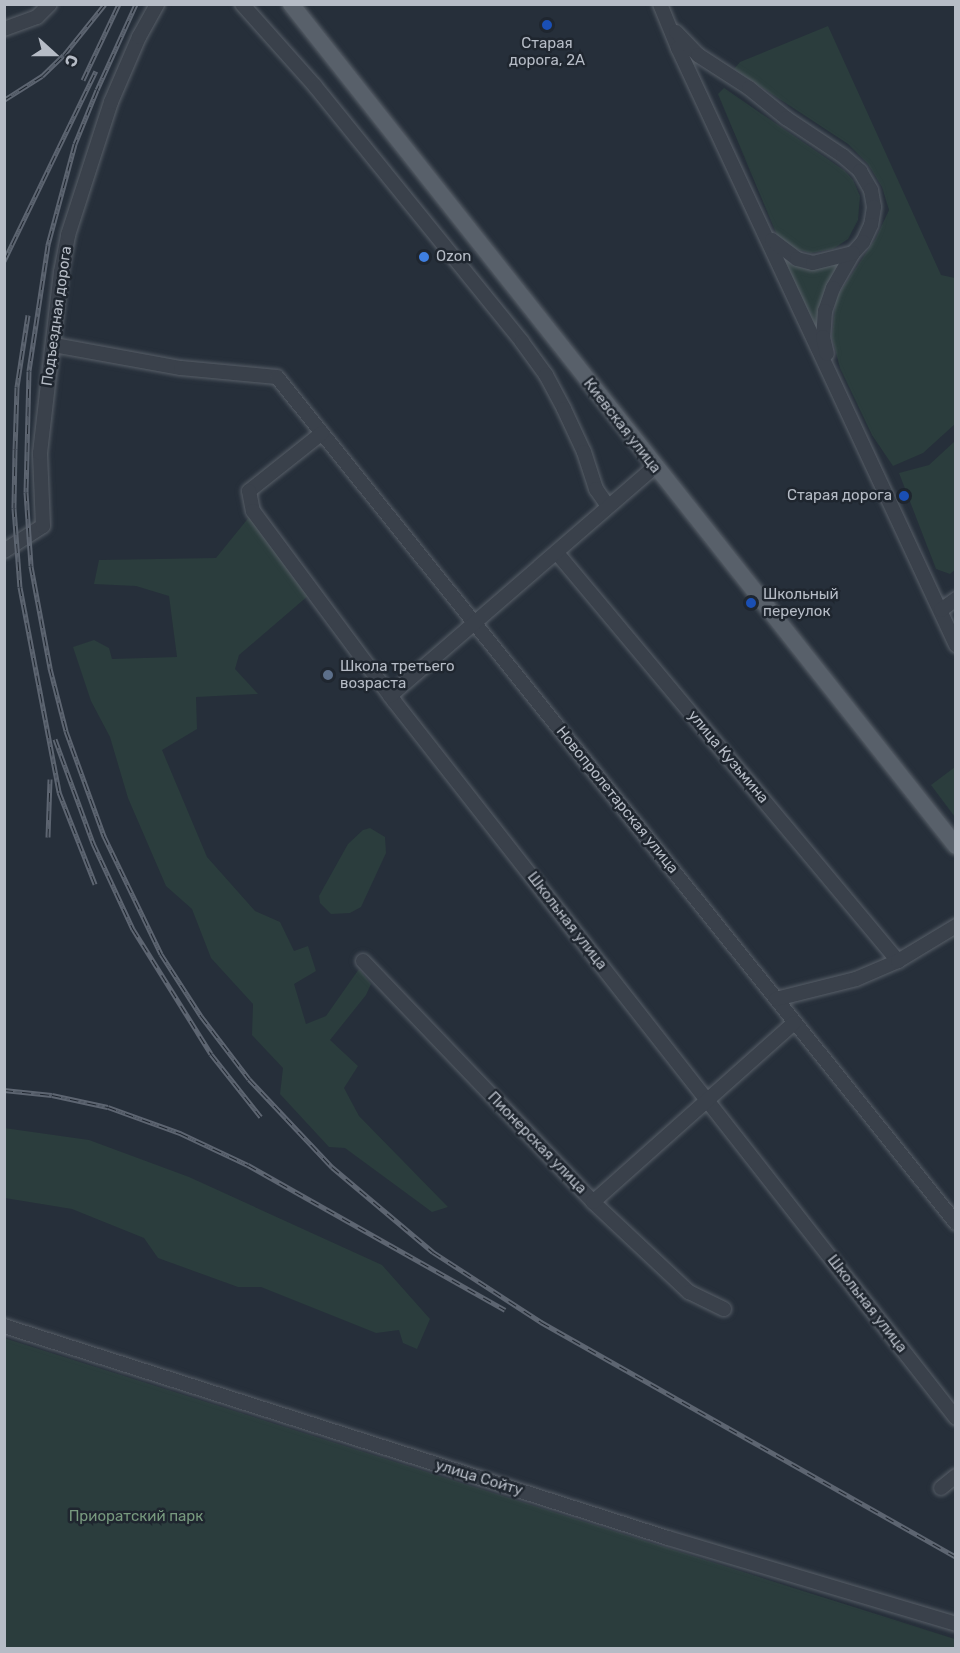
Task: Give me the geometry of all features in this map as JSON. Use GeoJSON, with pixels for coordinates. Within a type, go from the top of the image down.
{"type":"FeatureCollection","features":[{"type":"Feature","properties":{"kind":"main road","name":"Киевская улица"},"geometry":{"type":"LineString","coordinates":[[291,4],[654,467],[956,846]]}},
{"type":"Feature","properties":{"kind":"street"},"geometry":{"type":"LineString","coordinates":[[4,29],[37,17],[50,4]]}},
{"type":"Feature","properties":{"kind":"street","name":"Подъездная дорога"},"geometry":{"type":"LineString","coordinates":[[4,551],[43,526],[40,453],[61,272],[81,190],[111,102],[139,37],[157,4]]}},
{"type":"Feature","properties":{"kind":"street"},"geometry":{"type":"LineString","coordinates":[[242,4],[315,86],[522,342],[546,375],[564,409],[584,452],[596,489],[608,506]]}},
{"type":"Feature","properties":{"kind":"street"},"geometry":{"type":"LineString","coordinates":[[660,4],[678,48],[956,645]]}},
{"type":"Feature","properties":{"kind":"street"},"geometry":{"type":"LineString","coordinates":[[668,22],[685,44],[698,55],[749,88],[860,171],[871,190],[874,207],[871,225],[863,242],[853,253],[833,288],[825,311],[823,337],[831,376]]}},
{"type":"Feature","properties":{"kind":"street"},"geometry":{"type":"LineString","coordinates":[[766,234],[783,251],[797,259],[813,263],[853,253]]}},
{"type":"Feature","properties":{"kind":"street","name":"Новопролетарская улица"},"geometry":{"type":"LineString","coordinates":[[54,345],[181,368],[277,377],[476,622],[794,1023],[954,1219]]}},
{"type":"Feature","properties":{"kind":"street","name":"Школьная улица"},"geometry":{"type":"LineString","coordinates":[[322,433],[249,491],[253,511],[390,696],[956,1418]]}},
{"type":"Feature","properties":{"kind":"street"},"geometry":{"type":"LineString","coordinates":[[390,696],[654,467]]}},
{"type":"Feature","properties":{"kind":"street","name":"улица Кузьмина"},"geometry":{"type":"LineString","coordinates":[[557,553],[898,961]]}},
{"type":"Feature","properties":{"kind":"street"},"geometry":{"type":"LineString","coordinates":[[941,610],[956,599]]}},
{"type":"Feature","properties":{"kind":"street"},"geometry":{"type":"LineString","coordinates":[[776,999],[856,979],[898,961],[956,926]]}},
{"type":"Feature","properties":{"kind":"street","name":"Пионерская улица"},"geometry":{"type":"LineString","coordinates":[[363,961],[593,1202],[689,1292],[724,1309]]}},
{"type":"Feature","properties":{"kind":"street"},"geometry":{"type":"LineString","coordinates":[[593,1202],[794,1023]]}},
{"type":"Feature","properties":{"kind":"street","name":"улица Сойту"},"geometry":{"type":"LineString","coordinates":[[4,1326],[649,1532],[956,1624]]}},
{"type":"Feature","properties":{"kind":"street"},"geometry":{"type":"LineString","coordinates":[[941,1488],[956,1476]]}},
{"type":"Feature","properties":{"kind":"green space"},"geometry":{"type":"Polygon","coordinates":[[[828,26],[941,275],[955,278],[955,424],[923,453],[893,466],[872,435],[840,368],[832,337],[836,298],[876,238],[889,210],[882,187],[868,164],[848,144],[734,69],[740,62],[828,26]]]}},
{"type":"Feature","properties":{"kind":"green space"},"geometry":{"type":"Polygon","coordinates":[[[724,88],[845,171],[853,180],[860,196],[858,220],[848,239],[833,249],[811,253],[792,248],[777,235],[718,94],[724,88]]]}},
{"type":"Feature","properties":{"kind":"green space"},"geometry":{"type":"Polygon","coordinates":[[[782,256],[791,264],[806,269],[834,264],[840,266],[818,326],[814,328],[782,256]]]}},
{"type":"Feature","properties":{"kind":"green space"},"geometry":{"type":"Polygon","coordinates":[[[955,441],[956,569],[950,574],[936,569],[899,473],[929,465],[955,441]]]}},
{"type":"Feature","properties":{"kind":"green space"},"geometry":{"type":"Polygon","coordinates":[[[250,516],[309,595],[239,655],[235,669],[258,694],[196,697],[197,729],[162,750],[207,857],[255,911],[280,922],[294,951],[308,946],[316,971],[294,984],[306,1024],[326,1016],[359,969],[371,984],[366,995],[330,1040],[358,1066],[344,1088],[359,1116],[448,1207],[432,1212],[345,1148],[329,1147],[280,1094],[283,1068],[252,1035],[253,1004],[211,958],[192,909],[166,886],[128,798],[110,737],[91,701],[73,647],[94,640],[109,648],[112,659],[177,657],[169,596],[136,586],[94,584],[99,560],[216,558],[250,516]]]}},
{"type":"Feature","properties":{"kind":"green space"},"geometry":{"type":"Polygon","coordinates":[[[955,767],[955,817],[931,785],[955,767]]]}},
{"type":"Feature","properties":{"kind":"green space"},"geometry":{"type":"Polygon","coordinates":[[[370,828],[385,837],[386,853],[361,907],[350,913],[331,914],[320,903],[319,896],[348,844],[363,830],[370,828]]]}},
{"type":"Feature","properties":{"kind":"green space"},"geometry":{"type":"Polygon","coordinates":[[[4,1128],[89,1140],[189,1177],[382,1265],[430,1319],[417,1349],[403,1343],[399,1330],[376,1333],[261,1287],[238,1287],[158,1258],[144,1238],[72,1209],[5,1198],[4,1128]]]}},
{"type":"Feature","properties":{"kind":"green space","name":"Приоратский парк"},"geometry":{"type":"Polygon","coordinates":[[[4,1338],[955,1639],[955,1648],[5,1648],[4,1338]]]}},
{"type":"Feature","properties":{"kind":"railway"},"geometry":{"type":"LineString","coordinates":[[4,100],[42,76],[64,55],[105,4]]}},
{"type":"Feature","properties":{"kind":"railway"},"geometry":{"type":"LineString","coordinates":[[83,80],[119,4]]}},
{"type":"Feature","properties":{"kind":"railway"},"geometry":{"type":"LineString","coordinates":[[136,4],[75,144],[48,245],[29,371],[26,492],[31,566],[50,668],[66,731],[104,836],[161,954],[201,1016],[249,1079],[332,1167],[433,1252],[541,1322],[956,1557]]}},
{"type":"Feature","properties":{"kind":"railway"},"geometry":{"type":"LineString","coordinates":[[4,261],[96,71]]}},
{"type":"Feature","properties":{"kind":"railway"},"geometry":{"type":"LineString","coordinates":[[28,315],[17,387],[15,449],[14,508],[20,587],[59,792],[95,884]]}},
{"type":"Feature","properties":{"kind":"railway"},"geometry":{"type":"LineString","coordinates":[[55,739],[93,843],[133,929],[211,1054],[261,1117]]}},
{"type":"Feature","properties":{"kind":"railway"},"geometry":{"type":"LineString","coordinates":[[48,837],[50,779]]}},
{"type":"Feature","properties":{"kind":"railway"},"geometry":{"type":"LineString","coordinates":[[4,1090],[52,1095],[108,1107],[180,1133],[248,1165],[505,1310]]}},
{"type":"Feature","properties":{"kind":"place","name":"Старая дорога, 2А"},"geometry":{"type":"Point","coordinates":[547,25]}},
{"type":"Feature","properties":{"kind":"place","name":"Ozon"},"geometry":{"type":"Point","coordinates":[424,257]}},
{"type":"Feature","properties":{"kind":"place","name":"Старая дорога"},"geometry":{"type":"Point","coordinates":[904,496]}},
{"type":"Feature","properties":{"kind":"place","name":"Школьный переулок"},"geometry":{"type":"Point","coordinates":[751,603]}},
{"type":"Feature","properties":{"kind":"place","name":"Школа третьего возраста"},"geometry":{"type":"Point","coordinates":[328,675]}}]}
